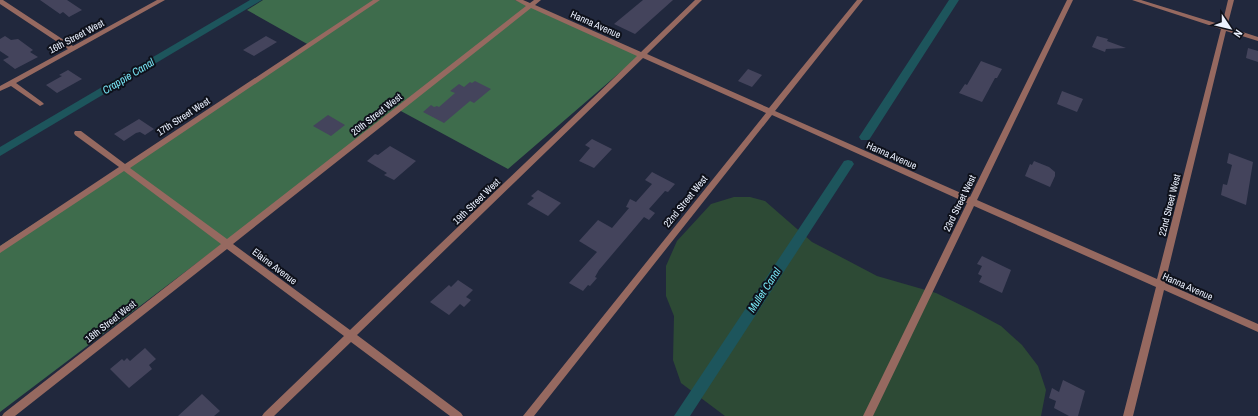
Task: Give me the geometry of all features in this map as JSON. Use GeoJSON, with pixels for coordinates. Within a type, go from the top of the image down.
{"type":"FeatureCollection","features":[{"type":"Feature","properties":{"kind":"street","name":"16th Street West"},"geometry":{"type":"LineString","coordinates":[[0,89],[162,0]]}},
{"type":"Feature","properties":{"kind":"street","name":"17th Street West"},"geometry":{"type":"LineString","coordinates":[[0,250],[377,0]]}},
{"type":"Feature","properties":{"kind":"street","name":"Hanna Avenue"},"geometry":{"type":"LineString","coordinates":[[518,0],[1258,328]]}},
{"type":"Feature","properties":{"kind":"street","name":"20th Street West"},"geometry":{"type":"LineString","coordinates":[[227,244],[538,0]]}},
{"type":"Feature","properties":{"kind":"street","name":"19th Street West"},"geometry":{"type":"LineString","coordinates":[[267,416],[699,0]]}},
{"type":"Feature","properties":{"kind":"street","name":"22nd Street West"},"geometry":{"type":"LineString","coordinates":[[528,416],[860,0]]}},
{"type":"Feature","properties":{"kind":"street","name":"23rd Street West"},"geometry":{"type":"LineString","coordinates":[[868,416],[1070,0]]}},
{"type":"Feature","properties":{"kind":"street"},"geometry":{"type":"LineString","coordinates":[[1135,0],[1258,39]]}},
{"type":"Feature","properties":{"kind":"street","name":"22nd Street West"},"geometry":{"type":"LineString","coordinates":[[1128,416],[1231,0]]}},
{"type":"Feature","properties":{"kind":"street"},"geometry":{"type":"LineString","coordinates":[[0,1],[72,49]]}},
{"type":"Feature","properties":{"kind":"street"},"geometry":{"type":"LineString","coordinates":[[12,83],[40,104]]}},
{"type":"Feature","properties":{"kind":"street","name":"Elaine Avenue"},"geometry":{"type":"LineString","coordinates":[[78,133],[458,416]]}},
{"type":"Feature","properties":{"kind":"street","name":"18th Street West"},"geometry":{"type":"LineString","coordinates":[[7,416],[227,244]]}},
{"type":"Feature","properties":{"kind":"green space"},"geometry":{"type":"Polygon","coordinates":[[[263,0],[515,0],[639,56],[508,169],[399,110],[0,412],[0,246],[309,45],[247,10],[263,0]]]}},
{"type":"Feature","properties":{"kind":"green space"},"geometry":{"type":"Polygon","coordinates":[[[734,197],[750,197],[765,201],[812,242],[877,276],[936,293],[1001,326],[1022,345],[1038,366],[1046,390],[1041,416],[725,416],[681,383],[673,360],[674,316],[666,296],[666,266],[677,241],[711,204],[734,197]]]}},
{"type":"Feature","properties":{"kind":"building"},"geometry":{"type":"Polygon","coordinates":[[[40,0],[67,0],[82,10],[69,17],[63,12],[60,14],[40,0]]]}},
{"type":"Feature","properties":{"kind":"building"},"geometry":{"type":"Polygon","coordinates":[[[643,0],[673,0],[635,34],[614,24],[643,0]]]}},
{"type":"Feature","properties":{"kind":"building"},"geometry":{"type":"Polygon","coordinates":[[[5,36],[11,40],[18,39],[33,50],[30,52],[38,57],[15,69],[3,60],[9,57],[0,51],[0,39],[5,36]]]}},
{"type":"Feature","properties":{"kind":"building"},"geometry":{"type":"Polygon","coordinates":[[[266,36],[277,42],[254,56],[243,50],[266,36]]]}},
{"type":"Feature","properties":{"kind":"building"},"geometry":{"type":"Polygon","coordinates":[[[1097,36],[1108,39],[1107,41],[1126,48],[1106,49],[1105,52],[1092,47],[1097,36]]]}},
{"type":"Feature","properties":{"kind":"building"},"geometry":{"type":"Polygon","coordinates":[[[1248,48],[1258,51],[1258,62],[1246,58],[1248,48]]]}},
{"type":"Feature","properties":{"kind":"building"},"geometry":{"type":"Polygon","coordinates":[[[981,61],[1002,69],[997,78],[995,78],[982,102],[959,93],[965,84],[967,85],[981,61]]]}},
{"type":"Feature","properties":{"kind":"building"},"geometry":{"type":"Polygon","coordinates":[[[748,69],[762,75],[752,87],[738,81],[748,69]]]}},
{"type":"Feature","properties":{"kind":"building"},"geometry":{"type":"Polygon","coordinates":[[[68,70],[82,79],[57,93],[46,85],[62,76],[59,75],[68,70]]]}},
{"type":"Feature","properties":{"kind":"building"},"geometry":{"type":"Polygon","coordinates":[[[475,81],[491,89],[474,103],[470,101],[444,123],[423,112],[431,105],[434,107],[439,107],[455,93],[450,91],[459,84],[464,87],[470,82],[472,83],[475,81]]]}},
{"type":"Feature","properties":{"kind":"building"},"geometry":{"type":"Polygon","coordinates":[[[1062,91],[1083,99],[1077,112],[1057,104],[1062,91]]]}},
{"type":"Feature","properties":{"kind":"building"},"geometry":{"type":"Polygon","coordinates":[[[328,115],[345,125],[331,136],[313,126],[328,115]]]}},
{"type":"Feature","properties":{"kind":"building"},"geometry":{"type":"Polygon","coordinates":[[[139,119],[154,129],[145,135],[140,132],[136,133],[124,141],[114,134],[139,119]]]}},
{"type":"Feature","properties":{"kind":"building"},"geometry":{"type":"Polygon","coordinates":[[[592,139],[612,149],[594,168],[579,161],[590,148],[585,145],[592,139]]]}},
{"type":"Feature","properties":{"kind":"building"},"geometry":{"type":"Polygon","coordinates":[[[390,146],[416,161],[394,180],[384,175],[387,173],[367,161],[375,154],[378,155],[390,146]]]}},
{"type":"Feature","properties":{"kind":"building"},"geometry":{"type":"Polygon","coordinates":[[[1229,153],[1253,162],[1246,205],[1221,195],[1223,184],[1227,185],[1232,165],[1227,163],[1229,153]]]}},
{"type":"Feature","properties":{"kind":"building"},"geometry":{"type":"Polygon","coordinates":[[[1034,161],[1049,167],[1055,172],[1055,176],[1050,187],[1025,176],[1030,164],[1032,165],[1034,161]]]}},
{"type":"Feature","properties":{"kind":"building"},"geometry":{"type":"Polygon","coordinates":[[[652,172],[675,184],[668,192],[665,191],[649,209],[655,213],[649,220],[644,217],[599,270],[595,277],[597,278],[590,286],[588,285],[583,291],[569,283],[597,252],[579,241],[598,220],[612,228],[629,208],[626,207],[630,199],[636,202],[652,184],[645,180],[652,172]]]}},
{"type":"Feature","properties":{"kind":"building"},"geometry":{"type":"Polygon","coordinates":[[[538,190],[561,203],[548,216],[527,204],[534,198],[531,196],[538,190]]]}},
{"type":"Feature","properties":{"kind":"building"},"geometry":{"type":"Polygon","coordinates":[[[982,256],[1011,270],[1002,293],[979,282],[982,276],[978,274],[982,266],[977,264],[982,256]]]}},
{"type":"Feature","properties":{"kind":"building"},"geometry":{"type":"Polygon","coordinates":[[[458,280],[473,290],[466,297],[471,300],[464,307],[460,304],[449,315],[430,302],[449,285],[451,287],[458,280]]]}},
{"type":"Feature","properties":{"kind":"building"},"geometry":{"type":"Polygon","coordinates":[[[145,348],[156,359],[149,365],[152,369],[129,388],[110,369],[122,359],[124,361],[127,358],[130,361],[145,348]]]}},
{"type":"Feature","properties":{"kind":"building"},"geometry":{"type":"Polygon","coordinates":[[[1063,380],[1085,391],[1078,416],[1069,416],[1054,408],[1056,401],[1049,398],[1052,388],[1059,392],[1063,380]]]}},
{"type":"Feature","properties":{"kind":"building"},"geometry":{"type":"Polygon","coordinates":[[[202,394],[220,411],[214,416],[178,416],[202,394]]]}},
{"type":"Feature","properties":{"kind":"waterway","name":"Crappie Canal"},"geometry":{"type":"LineString","coordinates":[[0,152],[257,0]]}},
{"type":"Feature","properties":{"kind":"waterway","name":"Mullet Canal"},"geometry":{"type":"LineString","coordinates":[[865,137],[954,0]]}},
{"type":"Feature","properties":{"kind":"waterway","name":"Mullet Canal"},"geometry":{"type":"LineString","coordinates":[[681,416],[848,164]]}}]}
